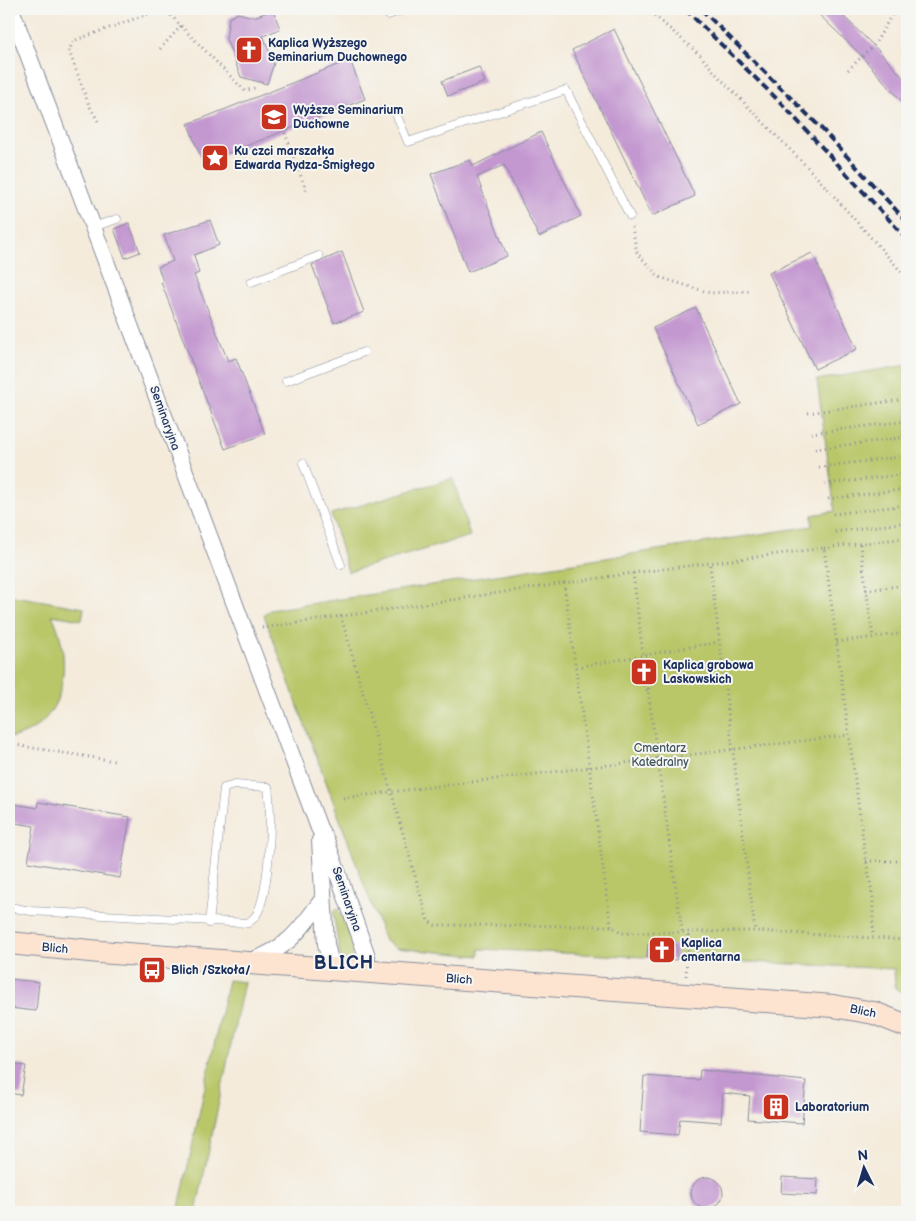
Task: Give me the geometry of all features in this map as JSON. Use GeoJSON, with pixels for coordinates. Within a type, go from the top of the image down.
{"type":"FeatureCollection","features":[{"type":"Feature","properties":{"kind":"street","name":"Seminaryjna"},"geometry":{"type":"LineString","coordinates":[[10,9],[319,828],[326,840],[367,956],[367,972]]}},
{"type":"Feature","properties":{"kind":"street","name":"Seminaryjna"},"geometry":{"type":"LineString","coordinates":[[319,828],[326,944],[332,969]]}},
{"type":"Feature","properties":{"kind":"street","name":"Seminaryjna"},"geometry":{"type":"LineString","coordinates":[[244,963],[273,954],[294,938],[323,899]]}},
{"type":"Feature","properties":{"kind":"street","name":"Blich"},"geometry":{"type":"LineString","coordinates":[[9,944],[833,1006],[874,1013],[907,1026]]}},
{"type":"Feature","properties":{"kind":"lane"},"geometry":{"type":"LineString","coordinates":[[388,15],[405,9]]}},
{"type":"Feature","properties":{"kind":"lane"},"geometry":{"type":"LineString","coordinates":[[397,116],[408,142],[566,90],[630,216]]}},
{"type":"Feature","properties":{"kind":"lane"},"geometry":{"type":"LineString","coordinates":[[93,227],[117,219]]}},
{"type":"Feature","properties":{"kind":"lane"},"geometry":{"type":"LineString","coordinates":[[251,282],[319,256]]}},
{"type":"Feature","properties":{"kind":"lane"},"geometry":{"type":"LineString","coordinates":[[286,381],[364,352]]}},
{"type":"Feature","properties":{"kind":"lane"},"geometry":{"type":"LineString","coordinates":[[303,463],[341,565]]}},
{"type":"Feature","properties":{"kind":"lane"},"geometry":{"type":"LineString","coordinates":[[9,907],[31,911],[210,923],[248,924],[257,914],[262,900],[267,864],[270,803],[268,788],[235,785],[224,788],[210,923]]}},
{"type":"Feature","properties":{"kind":"path"},"geometry":{"type":"LineString","coordinates":[[98,121],[89,105],[69,51],[69,46],[73,41],[164,9],[245,91],[257,87]]}},
{"type":"Feature","properties":{"kind":"path"},"geometry":{"type":"LineString","coordinates":[[647,9],[700,55],[815,175],[907,278]]}},
{"type":"Feature","properties":{"kind":"path"},"geometry":{"type":"LineString","coordinates":[[848,70],[875,44],[895,9]]}},
{"type":"Feature","properties":{"kind":"path"},"geometry":{"type":"LineString","coordinates":[[160,50],[181,26]]}},
{"type":"Feature","properties":{"kind":"path"},"geometry":{"type":"LineString","coordinates":[[284,133],[306,190]]}},
{"type":"Feature","properties":{"kind":"path"},"geometry":{"type":"LineString","coordinates":[[630,216],[637,253],[659,277],[710,293],[750,291]]}},
{"type":"Feature","properties":{"kind":"path"},"geometry":{"type":"LineString","coordinates":[[808,413],[907,399]]}},
{"type":"Feature","properties":{"kind":"path"},"geometry":{"type":"LineString","coordinates":[[811,433],[907,421]]}},
{"type":"Feature","properties":{"kind":"path"},"geometry":{"type":"LineString","coordinates":[[814,449],[907,437]]}},
{"type":"Feature","properties":{"kind":"path"},"geometry":{"type":"LineString","coordinates":[[819,467],[907,456]]}},
{"type":"Feature","properties":{"kind":"path"},"geometry":{"type":"LineString","coordinates":[[825,484],[907,474]]}},
{"type":"Feature","properties":{"kind":"path"},"geometry":{"type":"LineString","coordinates":[[828,499],[907,489]]}},
{"type":"Feature","properties":{"kind":"path"},"geometry":{"type":"LineString","coordinates":[[833,514],[907,505]]}},
{"type":"Feature","properties":{"kind":"path"},"geometry":{"type":"LineString","coordinates":[[835,532],[907,522]]}},
{"type":"Feature","properties":{"kind":"path"},"geometry":{"type":"LineString","coordinates":[[267,626],[633,573],[710,565],[907,538]]}},
{"type":"Feature","properties":{"kind":"path"},"geometry":{"type":"LineString","coordinates":[[860,544],[873,637]]}},
{"type":"Feature","properties":{"kind":"path"},"geometry":{"type":"LineString","coordinates":[[824,548],[866,861],[873,898],[873,938]]}},
{"type":"Feature","properties":{"kind":"path"},"geometry":{"type":"LineString","coordinates":[[710,565],[755,931]]}},
{"type":"Feature","properties":{"kind":"path"},"geometry":{"type":"LineString","coordinates":[[633,573],[645,654],[652,678],[648,691],[682,932]]}},
{"type":"Feature","properties":{"kind":"path"},"geometry":{"type":"LineString","coordinates":[[564,583],[611,926]]}},
{"type":"Feature","properties":{"kind":"path"},"geometry":{"type":"LineString","coordinates":[[866,590],[907,585]]}},
{"type":"Feature","properties":{"kind":"path"},"geometry":{"type":"LineString","coordinates":[[342,616],[428,921],[435,925],[611,926],[622,933],[755,931],[907,940]]}},
{"type":"Feature","properties":{"kind":"path"},"geometry":{"type":"LineString","coordinates":[[836,642],[907,633]]}},
{"type":"Feature","properties":{"kind":"path"},"geometry":{"type":"LineString","coordinates":[[576,667],[719,642]]}},
{"type":"Feature","properties":{"kind":"path"},"geometry":{"type":"LineString","coordinates":[[638,657],[638,677],[648,691]]}},
{"type":"Feature","properties":{"kind":"path"},"geometry":{"type":"LineString","coordinates":[[344,798],[849,735]]}},
{"type":"Feature","properties":{"kind":"path"},"geometry":{"type":"LineString","coordinates":[[9,744],[114,761]]}},
{"type":"Feature","properties":{"kind":"path"},"geometry":{"type":"LineString","coordinates":[[866,861],[907,861]]}},
{"type":"Feature","properties":{"kind":"path"},"geometry":{"type":"LineString","coordinates":[[686,982],[688,931]]}},
{"type":"Feature","properties":{"kind":"green space","name":"Cmentarz Katedralny"},"geometry":{"type":"Polygon","coordinates":[[[907,365],[907,996],[895,988],[894,969],[479,949],[479,956],[396,948],[385,941],[264,615],[270,610],[812,526],[812,515],[835,511],[817,380],[907,365]]]}},
{"type":"Feature","properties":{"kind":"green space"},"geometry":{"type":"Polygon","coordinates":[[[453,478],[470,536],[348,572],[331,514],[453,478]]]}},
{"type":"Feature","properties":{"kind":"green space"},"geometry":{"type":"Polygon","coordinates":[[[9,595],[84,608],[82,620],[52,615],[63,651],[63,671],[60,689],[54,706],[43,721],[28,732],[9,738],[9,595]]]}},
{"type":"Feature","properties":{"kind":"green space"},"geometry":{"type":"Polygon","coordinates":[[[338,909],[352,941],[354,953],[351,959],[346,961],[340,956],[333,911],[338,909]]]}},
{"type":"Feature","properties":{"kind":"green space"},"geometry":{"type":"Polygon","coordinates":[[[228,980],[244,982],[196,1212],[178,1212],[228,980]]]}},
{"type":"Feature","properties":{"kind":"building"},"geometry":{"type":"Polygon","coordinates":[[[813,9],[836,9],[878,50],[907,82],[907,107],[857,51],[813,9]]]}},
{"type":"Feature","properties":{"kind":"building","name":"Kaplica Wyższego Seminarium Duchownego"},"geometry":{"type":"Polygon","coordinates":[[[273,10],[280,29],[263,36],[274,63],[267,84],[241,77],[226,39],[229,18],[238,13],[254,17],[273,10]]]}},
{"type":"Feature","properties":{"kind":"building"},"geometry":{"type":"Polygon","coordinates":[[[614,29],[695,196],[652,216],[572,50],[614,29]]]}},
{"type":"Feature","properties":{"kind":"building"},"geometry":{"type":"Polygon","coordinates":[[[350,60],[365,99],[203,163],[188,124],[350,60]]]}},
{"type":"Feature","properties":{"kind":"building"},"geometry":{"type":"Polygon","coordinates":[[[479,67],[485,82],[448,96],[442,81],[479,67]]]}},
{"type":"Feature","properties":{"kind":"building"},"geometry":{"type":"Polygon","coordinates":[[[541,132],[581,216],[539,237],[504,165],[477,177],[507,256],[468,272],[431,174],[470,160],[473,166],[541,132]]]}},
{"type":"Feature","properties":{"kind":"building"},"geometry":{"type":"Polygon","coordinates":[[[210,220],[219,245],[194,255],[199,273],[194,275],[228,361],[236,358],[265,434],[225,449],[161,282],[163,281],[158,267],[173,261],[164,235],[210,220]]]}},
{"type":"Feature","properties":{"kind":"building"},"geometry":{"type":"Polygon","coordinates":[[[129,223],[140,252],[125,258],[114,229],[129,223]]]}},
{"type":"Feature","properties":{"kind":"building"},"geometry":{"type":"Polygon","coordinates":[[[342,252],[364,312],[334,323],[312,265],[342,252]]]}},
{"type":"Feature","properties":{"kind":"building"},"geometry":{"type":"Polygon","coordinates":[[[812,253],[857,349],[815,369],[769,273],[812,253]]]}},
{"type":"Feature","properties":{"kind":"building"},"geometry":{"type":"Polygon","coordinates":[[[696,308],[741,404],[698,424],[653,328],[696,308]]]}},
{"type":"Feature","properties":{"kind":"building"},"geometry":{"type":"Polygon","coordinates":[[[38,802],[130,817],[120,878],[28,862],[34,826],[9,822],[9,803],[37,808],[38,802]]]}},
{"type":"Feature","properties":{"kind":"building","name":"Kaplica cmentarna"},"geometry":{"type":"Polygon","coordinates":[[[648,944],[677,945],[677,960],[647,958],[648,944]]]}},
{"type":"Feature","properties":{"kind":"building"},"geometry":{"type":"Polygon","coordinates":[[[9,979],[39,982],[36,1011],[9,1008],[9,979]]]}},
{"type":"Feature","properties":{"kind":"building"},"geometry":{"type":"Polygon","coordinates":[[[9,1063],[26,1066],[21,1095],[9,1093],[9,1063]]]}},
{"type":"Feature","properties":{"kind":"building"},"geometry":{"type":"Polygon","coordinates":[[[700,1070],[806,1081],[802,1123],[748,1119],[750,1096],[723,1093],[721,1122],[680,1119],[678,1135],[640,1132],[644,1076],[699,1080],[700,1070]]]}},
{"type":"Feature","properties":{"kind":"building"},"geometry":{"type":"Polygon","coordinates":[[[707,1177],[719,1181],[723,1193],[719,1205],[707,1209],[695,1205],[691,1193],[695,1181],[707,1177]]]}},
{"type":"Feature","properties":{"kind":"building"},"geometry":{"type":"Polygon","coordinates":[[[782,1177],[818,1179],[817,1195],[781,1193],[782,1177]]]}},
{"type":"Feature","properties":{"kind":"railway"},"geometry":{"type":"LineString","coordinates":[[685,9],[781,103],[907,239]]}},
{"type":"Feature","properties":{"kind":"railway"},"geometry":{"type":"LineString","coordinates":[[701,9],[821,128],[907,222]]}},
{"type":"Feature","properties":{"kind":"place","name":"Kaplica Wyższego Seminarium Duchownego"},"geometry":{"type":"Point","coordinates":[249,50]}},
{"type":"Feature","properties":{"kind":"place","name":"Wyższe Seminarium Duchowne"},"geometry":{"type":"Point","coordinates":[274,117]}},
{"type":"Feature","properties":{"kind":"place","name":"Ku czci marszałka Edwarda Rydza-Śmigłego"},"geometry":{"type":"Point","coordinates":[215,158]}},
{"type":"Feature","properties":{"kind":"place","name":"Kaplica grobowa Laskowskich"},"geometry":{"type":"Point","coordinates":[644,672]}},
{"type":"Feature","properties":{"kind":"place","name":"Kaplica cmentarna"},"geometry":{"type":"Point","coordinates":[662,950]}},
{"type":"Feature","properties":{"kind":"place","name":"Blich /Szkoła/"},"geometry":{"type":"Point","coordinates":[152,970]}},
{"type":"Feature","properties":{"kind":"place","name":"Laboratorium"},"geometry":{"type":"Point","coordinates":[776,1107]}},
{"type":"Feature","properties":{"kind":"district","name":"BLICH"},"geometry":{"type":"Point","coordinates":[344,963]}}]}
